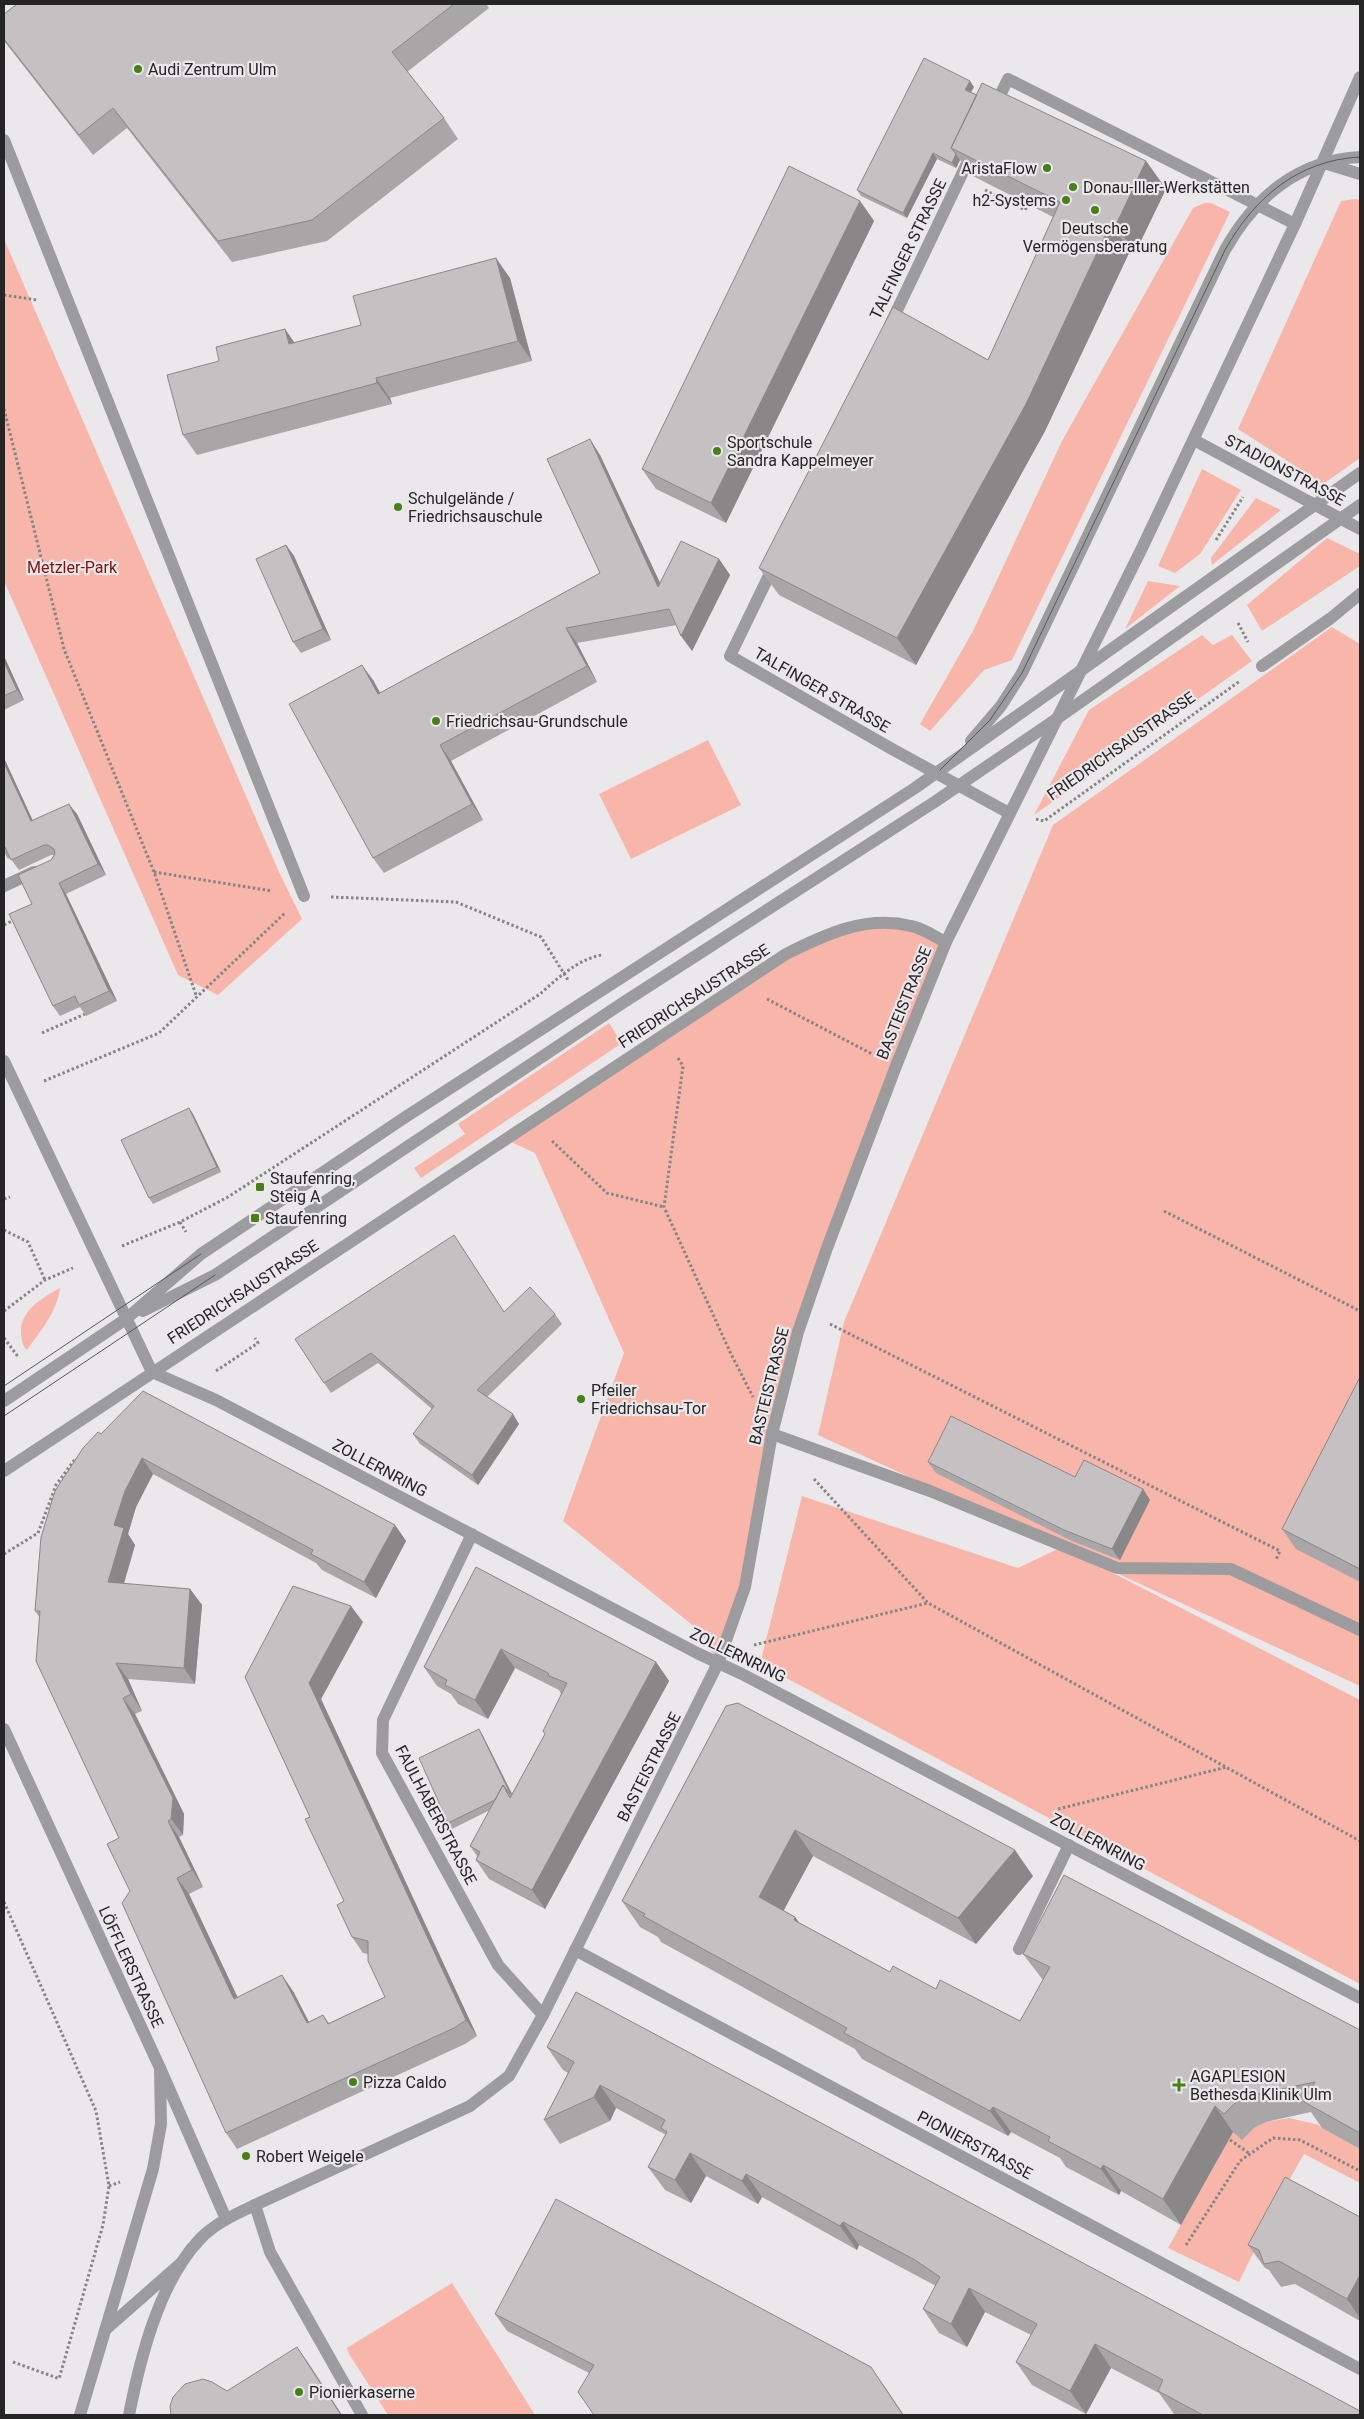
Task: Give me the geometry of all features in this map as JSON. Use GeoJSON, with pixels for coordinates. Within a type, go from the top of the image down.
{"type":"FeatureCollection","features":[{"type":"Feature","properties":{"kind":"street"},"geometry":{"type":"LineString","coordinates":[[946,942],[1194,440],[1323,163],[1360,77]]}},
{"type":"Feature","properties":{"kind":"street"},"geometry":{"type":"LineString","coordinates":[[990,115],[1008,79],[1295,224]]}},
{"type":"Feature","properties":{"kind":"street"},"geometry":{"type":"LineString","coordinates":[[4,140],[304,896]]}},
{"type":"Feature","properties":{"kind":"street","name":"TALFINGER STRASSE"},"geometry":{"type":"LineString","coordinates":[[884,337],[978,142]]}},
{"type":"Feature","properties":{"kind":"street"},"geometry":{"type":"LineString","coordinates":[[938,772],[990,720],[1022,673],[1225,250],[1244,218],[1281,183],[1323,163],[1360,157]]}},
{"type":"Feature","properties":{"kind":"street"},"geometry":{"type":"LineString","coordinates":[[1323,163],[1360,174]]}},
{"type":"Feature","properties":{"kind":"street","name":"STADIONSTRASSE"},"geometry":{"type":"LineString","coordinates":[[1194,440],[1360,529]]}},
{"type":"Feature","properties":{"kind":"street"},"geometry":{"type":"LineString","coordinates":[[4,1401],[126,1319],[201,1254],[423,1105],[938,772],[1360,473]]}},
{"type":"Feature","properties":{"kind":"street"},"geometry":{"type":"LineString","coordinates":[[126,1319],[215,1274],[613,1009],[958,786],[1360,506]]}},
{"type":"Feature","properties":{"kind":"street","name":"TALFINGER STRASSE"},"geometry":{"type":"LineString","coordinates":[[781,550],[730,656],[1009,813]]}},
{"type":"Feature","properties":{"kind":"street"},"geometry":{"type":"LineString","coordinates":[[1262,666],[1331,618],[1360,594]]}},
{"type":"Feature","properties":{"kind":"street"},"geometry":{"type":"LineString","coordinates":[[4,886],[46,867]]}},
{"type":"Feature","properties":{"kind":"street","name":"FRIEDRICHSAUSTRASSE"},"geometry":{"type":"LineString","coordinates":[[4,1471],[786,954],[841,929],[865,924],[889,923],[913,926],[946,942]]}},
{"type":"Feature","properties":{"kind":"street","name":"BASTEISTRASSE"},"geometry":{"type":"LineString","coordinates":[[128,2415],[149,2336],[166,2293],[184,2260],[200,2238],[226,2219],[470,2106],[509,2076],[543,2015],[718,1663],[745,1587],[772,1434],[805,1311],[896,1066],[946,942]]}},
{"type":"Feature","properties":{"kind":"street"},"geometry":{"type":"LineString","coordinates":[[4,1061],[152,1372]]}},
{"type":"Feature","properties":{"kind":"street","name":"ZOLLERNRING"},"geometry":{"type":"LineString","coordinates":[[152,1372],[216,1400],[1360,1998]]}},
{"type":"Feature","properties":{"kind":"street"},"geometry":{"type":"LineString","coordinates":[[772,1434],[930,1491],[1117,1568],[1231,1569],[1360,1630]]}},
{"type":"Feature","properties":{"kind":"street","name":"FAULHABERSTRASSE"},"geometry":{"type":"LineString","coordinates":[[472,1534],[383,1720],[382,1754],[498,1965],[543,2015]]}},
{"type":"Feature","properties":{"kind":"street","name":"LÖFFLERSTRASSE"},"geometry":{"type":"LineString","coordinates":[[4,1729],[160,2068],[226,2219]]}},
{"type":"Feature","properties":{"kind":"street"},"geometry":{"type":"LineString","coordinates":[[1019,1949],[1069,1845]]}},
{"type":"Feature","properties":{"kind":"street","name":"PIONIERSTRASSE"},"geometry":{"type":"LineString","coordinates":[[575,1950],[1360,2369]]}},
{"type":"Feature","properties":{"kind":"street"},"geometry":{"type":"LineString","coordinates":[[80,2415],[122,2277],[154,2162],[161,2124],[160,2068]]}},
{"type":"Feature","properties":{"kind":"street"},"geometry":{"type":"LineString","coordinates":[[255,2205],[270,2252],[324,2351],[362,2415]]}},
{"type":"Feature","properties":{"kind":"street"},"geometry":{"type":"LineString","coordinates":[[105,2330],[184,2260]]}},
{"type":"Feature","properties":{"kind":"path"},"geometry":{"type":"LineString","coordinates":[[1006,201],[1025,210],[1028,204]]}},
{"type":"Feature","properties":{"kind":"path"},"geometry":{"type":"LineString","coordinates":[[4,409],[64,649],[154,872],[196,995]]}},
{"type":"Feature","properties":{"kind":"path"},"geometry":{"type":"LineString","coordinates":[[1212,546],[1258,474]]}},
{"type":"Feature","properties":{"kind":"path","name":"FRIEDRICHSAUSTRASSE"},"geometry":{"type":"LineString","coordinates":[[1009,813],[1044,820],[1262,666]]}},
{"type":"Feature","properties":{"kind":"path"},"geometry":{"type":"LineString","coordinates":[[154,872],[304,896],[456,902],[541,936],[569,982]]}},
{"type":"Feature","properties":{"kind":"path"},"geometry":{"type":"LineString","coordinates":[[18,1091],[159,1033],[196,995],[304,896]]}},
{"type":"Feature","properties":{"kind":"path"},"geometry":{"type":"LineString","coordinates":[[4,925],[18,918]]}},
{"type":"Feature","properties":{"kind":"path"},"geometry":{"type":"LineString","coordinates":[[180,1222],[258,1179],[381,1096],[540,994],[564,973],[592,957],[608,955]]}},
{"type":"Feature","properties":{"kind":"path"},"geometry":{"type":"LineString","coordinates":[[740,985],[896,1066]]}},
{"type":"Feature","properties":{"kind":"path"},"geometry":{"type":"LineString","coordinates":[[42,1033],[86,1014]]}},
{"type":"Feature","properties":{"kind":"path"},"geometry":{"type":"LineString","coordinates":[[663,1036],[683,1066],[664,1207],[731,1354],[772,1434]]}},
{"type":"Feature","properties":{"kind":"path"},"geometry":{"type":"LineString","coordinates":[[532,1122],[607,1193],[664,1207]]}},
{"type":"Feature","properties":{"kind":"path"},"geometry":{"type":"LineString","coordinates":[[4,1199],[10,1197]]}},
{"type":"Feature","properties":{"kind":"path"},"geometry":{"type":"LineString","coordinates":[[1164,1211],[1360,1311]]}},
{"type":"Feature","properties":{"kind":"path"},"geometry":{"type":"LineString","coordinates":[[4,1230],[28,1242],[45,1280],[4,1311]]}},
{"type":"Feature","properties":{"kind":"path"},"geometry":{"type":"LineString","coordinates":[[805,1311],[1280,1551],[1263,1584]]}},
{"type":"Feature","properties":{"kind":"path"},"geometry":{"type":"LineString","coordinates":[[4,1338],[15,1354]]}},
{"type":"Feature","properties":{"kind":"path"},"geometry":{"type":"LineString","coordinates":[[4,1554],[38,1533],[56,1485],[82,1452],[68,1429]]}},
{"type":"Feature","properties":{"kind":"path"},"geometry":{"type":"LineString","coordinates":[[813,1478],[928,1603],[1360,1841]]}},
{"type":"Feature","properties":{"kind":"path"},"geometry":{"type":"LineString","coordinates":[[718,1663],[746,1647],[928,1603]]}},
{"type":"Feature","properties":{"kind":"path"},"geometry":{"type":"LineString","coordinates":[[1019,1819],[1227,1767]]}},
{"type":"Feature","properties":{"kind":"path"},"geometry":{"type":"LineString","coordinates":[[4,1902],[96,2111],[109,2186],[102,2225],[57,2388]]}},
{"type":"Feature","properties":{"kind":"path"},"geometry":{"type":"LineString","coordinates":[[1221,2134],[1250,2154]]}},
{"type":"Feature","properties":{"kind":"path"},"geometry":{"type":"LineString","coordinates":[[1171,2268],[1218,2198],[1240,2161],[1273,2138],[1300,2140],[1360,2170]]}},
{"type":"Feature","properties":{"kind":"path"},"geometry":{"type":"LineString","coordinates":[[13,2362],[60,2379]]}},
{"type":"Feature","properties":{"kind":"green space"},"geometry":{"type":"Polygon","coordinates":[[[1360,200],[1360,458],[1323,484],[1238,429],[1341,201],[1360,200]]]}},
{"type":"Feature","properties":{"kind":"green space"},"geometry":{"type":"Polygon","coordinates":[[[1204,203],[1211,203],[1230,212],[1012,660],[984,670],[930,731],[920,724],[973,631],[1062,441],[1193,208],[1204,203]]]}},
{"type":"Feature","properties":{"kind":"green space","name":"Metzler-Park"},"geometry":{"type":"Polygon","coordinates":[[[4,239],[279,872],[302,919],[218,995],[178,975],[4,581],[4,239]]]}},
{"type":"Feature","properties":{"kind":"green space"},"geometry":{"type":"Polygon","coordinates":[[[1202,469],[1241,490],[1200,554],[1175,573],[1158,566],[1202,469]]]}},
{"type":"Feature","properties":{"kind":"green space"},"geometry":{"type":"Polygon","coordinates":[[[1256,498],[1281,510],[1212,565],[1211,558],[1256,498]]]}},
{"type":"Feature","properties":{"kind":"green space"},"geometry":{"type":"Polygon","coordinates":[[[1327,538],[1360,554],[1360,566],[1262,631],[1247,605],[1327,538]]]}},
{"type":"Feature","properties":{"kind":"green space"},"geometry":{"type":"Polygon","coordinates":[[[1148,581],[1180,586],[1125,629],[1148,581]]]}},
{"type":"Feature","properties":{"kind":"green space"},"geometry":{"type":"Polygon","coordinates":[[[1332,627],[1360,644],[1360,1686],[1080,1556],[1360,1700],[1360,1984],[760,1664],[802,1496],[1018,1568],[1062,1547],[818,1435],[844,1322],[1053,825],[1332,627]]]}},
{"type":"Feature","properties":{"kind":"green space"},"geometry":{"type":"Polygon","coordinates":[[[1202,635],[1213,645],[1232,635],[1252,661],[1034,815],[1089,710],[1202,635]]]}},
{"type":"Feature","properties":{"kind":"green space"},"geometry":{"type":"Polygon","coordinates":[[[708,740],[741,805],[631,859],[599,794],[708,740]]]}},
{"type":"Feature","properties":{"kind":"green space"},"geometry":{"type":"Polygon","coordinates":[[[889,923],[946,942],[798,1332],[745,1587],[718,1663],[701,1632],[563,1521],[624,1353],[535,1153],[505,1139],[815,940],[889,923]]]}},
{"type":"Feature","properties":{"kind":"green space"},"geometry":{"type":"Polygon","coordinates":[[[609,1023],[622,1043],[421,1178],[414,1168],[465,1134],[458,1124],[609,1023]]]}},
{"type":"Feature","properties":{"kind":"green space"},"geometry":{"type":"Polygon","coordinates":[[[60,1288],[52,1313],[27,1350],[23,1345],[21,1335],[21,1326],[24,1319],[33,1306],[60,1288]]]}},
{"type":"Feature","properties":{"kind":"green space"},"geometry":{"type":"Polygon","coordinates":[[[1289,2118],[1316,2124],[1360,2149],[1360,2183],[1304,2154],[1288,2182],[1239,2282],[1168,2248],[1224,2148],[1221,2120],[1254,2128],[1266,2122],[1289,2118]]]}},
{"type":"Feature","properties":{"kind":"green space"},"geometry":{"type":"Polygon","coordinates":[[[452,2283],[535,2415],[388,2415],[349,2354],[347,2348],[452,2283]]]}},
{"type":"Feature","properties":{"kind":"building"},"geometry":{"type":"Polygon","coordinates":[[[17,4],[454,4],[392,52],[444,118],[312,220],[218,241],[113,108],[79,135],[4,39],[4,14],[17,4]]]}},
{"type":"Feature","properties":{"kind":"building"},"geometry":{"type":"Polygon","coordinates":[[[924,58],[970,81],[965,90],[977,95],[951,148],[956,154],[952,163],[933,153],[903,213],[857,190],[924,58]]]}},
{"type":"Feature","properties":{"kind":"building"},"geometry":{"type":"Polygon","coordinates":[[[982,83],[1146,161],[1116,225],[1111,223],[1026,404],[897,638],[759,568],[893,307],[988,360],[1060,202],[951,148],[982,83]]]}},
{"type":"Feature","properties":{"kind":"building"},"geometry":{"type":"Polygon","coordinates":[[[789,166],[860,201],[711,503],[642,469],[789,166]]]}},
{"type":"Feature","properties":{"kind":"building"},"geometry":{"type":"Polygon","coordinates":[[[496,258],[518,341],[376,378],[377,383],[183,435],[167,375],[219,361],[216,347],[285,329],[289,344],[361,325],[353,296],[496,258]]]}},
{"type":"Feature","properties":{"kind":"building"},"geometry":{"type":"Polygon","coordinates":[[[590,439],[658,587],[681,541],[719,559],[681,636],[669,609],[566,628],[587,666],[440,745],[472,804],[373,858],[289,704],[362,665],[378,694],[600,573],[547,459],[590,439]]]}},
{"type":"Feature","properties":{"kind":"building"},"geometry":{"type":"Polygon","coordinates":[[[286,545],[323,629],[293,642],[256,559],[286,545]]]}},
{"type":"Feature","properties":{"kind":"building"},"geometry":{"type":"Polygon","coordinates":[[[4,662],[17,690],[4,696],[4,662]]]}},
{"type":"Feature","properties":{"kind":"building"},"geometry":{"type":"Polygon","coordinates":[[[4,763],[31,821],[69,804],[98,864],[59,883],[109,991],[79,1005],[75,996],[53,1006],[9,914],[32,904],[18,875],[51,860],[55,854],[54,849],[44,845],[11,860],[4,847],[4,763]]]}},
{"type":"Feature","properties":{"kind":"building"},"geometry":{"type":"Polygon","coordinates":[[[189,1108],[217,1167],[149,1198],[121,1140],[189,1108]]]}},
{"type":"Feature","properties":{"kind":"building"},"geometry":{"type":"Polygon","coordinates":[[[454,1235],[504,1312],[530,1287],[555,1314],[477,1390],[513,1414],[472,1475],[413,1434],[434,1406],[371,1353],[324,1383],[295,1339],[454,1235]]]}},
{"type":"Feature","properties":{"kind":"building"},"geometry":{"type":"Polygon","coordinates":[[[1360,1377],[1360,1569],[1282,1529],[1360,1377]]]}},
{"type":"Feature","properties":{"kind":"building"},"geometry":{"type":"Polygon","coordinates":[[[143,1391],[395,1525],[364,1582],[311,1554],[313,1550],[142,1458],[125,1491],[114,1525],[124,1528],[108,1582],[190,1589],[184,1668],[116,1663],[131,1694],[123,1698],[173,1798],[171,1819],[168,1821],[192,1870],[177,1878],[234,1999],[282,1975],[307,2023],[323,2015],[328,2024],[385,1997],[368,1961],[368,1941],[352,1937],[337,1905],[344,1901],[305,1819],[310,1817],[245,1677],[293,1586],[351,1606],[309,1683],[466,2020],[454,2028],[226,2133],[122,1903],[130,1891],[107,1844],[119,1838],[36,1661],[40,1611],[35,1611],[41,1537],[55,1491],[83,1448],[98,1432],[101,1434],[143,1391]]]}},
{"type":"Feature","properties":{"kind":"building"},"geometry":{"type":"Polygon","coordinates":[[[951,1416],[1075,1477],[1084,1460],[1143,1489],[1112,1549],[1064,1530],[928,1462],[951,1416]]]}},
{"type":"Feature","properties":{"kind":"building"},"geometry":{"type":"Polygon","coordinates":[[[476,1567],[656,1662],[532,1890],[476,1860],[480,1852],[470,1846],[503,1785],[510,1798],[545,1734],[543,1731],[567,1683],[549,1676],[548,1673],[501,1649],[475,1700],[445,1685],[447,1680],[424,1667],[476,1567]]]}},
{"type":"Feature","properties":{"kind":"building"},"geometry":{"type":"Polygon","coordinates":[[[738,1703],[1015,1850],[958,1918],[795,1830],[759,1897],[795,1917],[794,1920],[890,1972],[893,1966],[936,1989],[940,1980],[1020,2021],[1050,1967],[1023,1954],[1064,1875],[1360,2030],[1360,2133],[1304,2102],[1315,2082],[1248,2096],[1236,2102],[1224,2114],[1215,2106],[1163,2199],[1103,2165],[1101,2169],[1048,2141],[1050,2137],[993,2107],[990,2111],[844,2033],[847,2028],[643,1916],[645,1914],[622,1901],[726,1706],[738,1703]]]}},
{"type":"Feature","properties":{"kind":"building"},"geometry":{"type":"Polygon","coordinates":[[[479,1729],[510,1793],[503,1785],[495,1800],[448,1823],[419,1758],[479,1729]]]}},
{"type":"Feature","properties":{"kind":"building"},"geometry":{"type":"Polygon","coordinates":[[[576,1992],[1360,2411],[1360,2415],[1203,2415],[1158,2391],[1163,2380],[1095,2344],[1070,2391],[1016,2362],[1037,2324],[969,2288],[951,2324],[923,2309],[940,2277],[915,2260],[843,2222],[840,2226],[746,2174],[742,2181],[690,2153],[675,2180],[648,2167],[667,2132],[661,2128],[665,2120],[600,2085],[594,2097],[544,2120],[574,2062],[547,2047],[576,1992]]]}},
{"type":"Feature","properties":{"kind":"building"},"geometry":{"type":"Polygon","coordinates":[[[1285,2177],[1360,2217],[1360,2275],[1347,2299],[1279,2261],[1264,2264],[1259,2250],[1248,2245],[1285,2177]]]}},
{"type":"Feature","properties":{"kind":"building"},"geometry":{"type":"Polygon","coordinates":[[[556,2199],[871,2367],[903,2415],[594,2415],[578,2392],[594,2365],[495,2314],[556,2199]]]}},
{"type":"Feature","properties":{"kind":"building"},"geometry":{"type":"Polygon","coordinates":[[[297,2347],[341,2415],[171,2415],[170,2406],[173,2397],[185,2384],[203,2379],[227,2391],[297,2347]]]}},
{"type":"Feature","properties":{"kind":"tram line"},"geometry":{"type":"LineString","coordinates":[[940,770],[990,720],[1022,673],[1225,250],[1237,231],[1264,199],[1280,185],[1298,174],[1317,165],[1360,157]]}},
{"type":"Feature","properties":{"kind":"tram line"},"geometry":{"type":"LineString","coordinates":[[4,1386],[201,1254]]}},
{"type":"Feature","properties":{"kind":"tram line"},"geometry":{"type":"LineString","coordinates":[[4,1416],[215,1275]]}},
{"type":"Feature","properties":{"kind":"place","name":"Audi Zentrum Ulm"},"geometry":{"type":"Point","coordinates":[138,69]}},
{"type":"Feature","properties":{"kind":"place","name":"AristaFlow"},"geometry":{"type":"Point","coordinates":[1047,168]}},
{"type":"Feature","properties":{"kind":"place","name":"Donau-Iller-Werkstätten"},"geometry":{"type":"Point","coordinates":[1073,187]}},
{"type":"Feature","properties":{"kind":"place","name":"h2-Systems"},"geometry":{"type":"Point","coordinates":[1066,200]}},
{"type":"Feature","properties":{"kind":"place","name":"Deutsche Vermögensberatung"},"geometry":{"type":"Point","coordinates":[1095,210]}},
{"type":"Feature","properties":{"kind":"place","name":"Sportschule Sandra Kappelmeyer"},"geometry":{"type":"Point","coordinates":[717,451]}},
{"type":"Feature","properties":{"kind":"place","name":"Schulgelände / Friedrichsauschule"},"geometry":{"type":"Point","coordinates":[398,507]}},
{"type":"Feature","properties":{"kind":"place","name":"Friedrichsau-Grundschule"},"geometry":{"type":"Point","coordinates":[436,721]}},
{"type":"Feature","properties":{"kind":"place","name":"Staufenring, Steig A"},"geometry":{"type":"Point","coordinates":[260,1187]}},
{"type":"Feature","properties":{"kind":"place","name":"Staufenring"},"geometry":{"type":"Point","coordinates":[255,1218]}},
{"type":"Feature","properties":{"kind":"place","name":"Pfeiler Friedrichsau-Tor"},"geometry":{"type":"Point","coordinates":[581,1399]}},
{"type":"Feature","properties":{"kind":"place","name":"Pizza Caldo"},"geometry":{"type":"Point","coordinates":[353,2082]}},
{"type":"Feature","properties":{"kind":"place","name":"AGAPLESION Bethesda Klinik Ulm"},"geometry":{"type":"Point","coordinates":[1179,2085]}},
{"type":"Feature","properties":{"kind":"place","name":"Robert Weigele"},"geometry":{"type":"Point","coordinates":[246,2156]}},
{"type":"Feature","properties":{"kind":"place","name":"Pionierkaserne"},"geometry":{"type":"Point","coordinates":[299,2392]}}]}
